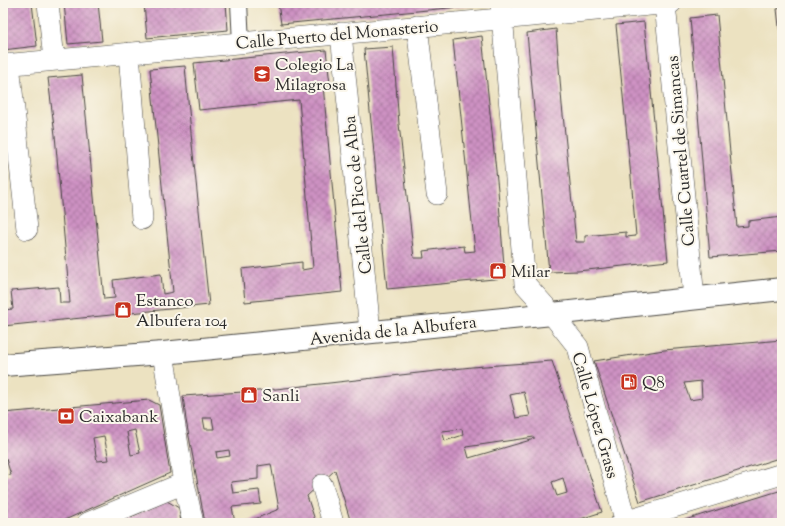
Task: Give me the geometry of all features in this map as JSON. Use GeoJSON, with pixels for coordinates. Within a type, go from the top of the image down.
{"type":"FeatureCollection","features":[{"type":"Feature","properties":{"kind":"main road","name":"Avenida de la Albufera"},"geometry":{"type":"LineString","coordinates":[[3,365],[163,353],[552,314],[782,289]]}},
{"type":"Feature","properties":{"kind":"street"},"geometry":{"type":"LineString","coordinates":[[48,3],[54,60]]}},
{"type":"Feature","properties":{"kind":"street"},"geometry":{"type":"LineString","coordinates":[[239,3],[241,43]]}},
{"type":"Feature","properties":{"kind":"street","name":"Calle Puerto del Monasterio"},"geometry":{"type":"LineString","coordinates":[[6,64],[417,26],[501,11],[671,3]]}},
{"type":"Feature","properties":{"kind":"street","name":"Calle Cuartel de Simancas"},"geometry":{"type":"LineString","coordinates":[[666,4],[694,298]]}},
{"type":"Feature","properties":{"kind":"street","name":"Calle López Grass"},"geometry":{"type":"LineString","coordinates":[[501,11],[525,284],[552,314],[578,347],[624,522]]}},
{"type":"Feature","properties":{"kind":"street"},"geometry":{"type":"LineString","coordinates":[[417,26],[437,194]]}},
{"type":"Feature","properties":{"kind":"street","name":"Calle del Pico de Alba"},"geometry":{"type":"LineString","coordinates":[[341,33],[370,332]]}},
{"type":"Feature","properties":{"kind":"street"},"geometry":{"type":"LineString","coordinates":[[129,53],[142,219]]}},
{"type":"Feature","properties":{"kind":"street"},"geometry":{"type":"LineString","coordinates":[[6,64],[27,229]]}},
{"type":"Feature","properties":{"kind":"street"},"geometry":{"type":"LineString","coordinates":[[163,353],[184,483],[193,523]]}},
{"type":"Feature","properties":{"kind":"street"},"geometry":{"type":"LineString","coordinates":[[624,522],[782,474]]}},
{"type":"Feature","properties":{"kind":"street"},"geometry":{"type":"LineString","coordinates":[[88,523],[184,483]]}},
{"type":"Feature","properties":{"kind":"street"},"geometry":{"type":"LineString","coordinates":[[322,485],[333,523]]}},
{"type":"Feature","properties":{"kind":"building"},"geometry":{"type":"Polygon","coordinates":[[[3,3],[32,3],[37,46],[3,50],[3,3]]]}},
{"type":"Feature","properties":{"kind":"building"},"geometry":{"type":"Polygon","coordinates":[[[64,3],[98,3],[102,41],[68,44],[64,3]]]}},
{"type":"Feature","properties":{"kind":"building"},"geometry":{"type":"Polygon","coordinates":[[[144,3],[226,3],[228,30],[147,38],[144,3]]]}},
{"type":"Feature","properties":{"kind":"building"},"geometry":{"type":"Polygon","coordinates":[[[278,3],[480,3],[480,5],[281,24],[278,3]]]}},
{"type":"Feature","properties":{"kind":"building"},"geometry":{"type":"Polygon","coordinates":[[[782,8],[782,44],[781,44],[777,9],[782,8]]]}},
{"type":"Feature","properties":{"kind":"building"},"geometry":{"type":"Polygon","coordinates":[[[717,15],[737,227],[748,226],[748,221],[782,217],[782,251],[710,257],[690,18],[717,15]]]}},
{"type":"Feature","properties":{"kind":"building"},"geometry":{"type":"Polygon","coordinates":[[[644,22],[668,261],[578,271],[549,272],[527,33],[556,29],[576,242],[585,242],[585,236],[626,232],[626,237],[636,236],[616,25],[644,22]]]}},
{"type":"Feature","properties":{"kind":"building"},"geometry":{"type":"Polygon","coordinates":[[[482,36],[498,190],[505,278],[387,289],[364,49],[393,47],[399,124],[414,258],[424,258],[423,251],[464,246],[465,252],[475,251],[453,40],[482,36]]]}},
{"type":"Feature","properties":{"kind":"building"},"geometry":{"type":"Polygon","coordinates":[[[326,50],[330,84],[323,85],[342,292],[245,302],[242,269],[302,262],[302,270],[313,268],[299,100],[199,110],[194,63],[326,50]]]}},
{"type":"Feature","properties":{"kind":"building"},"geometry":{"type":"Polygon","coordinates":[[[185,66],[209,305],[3,326],[3,310],[13,309],[11,291],[59,287],[60,303],[70,303],[55,135],[48,78],[82,75],[104,299],[115,298],[113,280],[161,274],[163,294],[173,292],[150,69],[185,66]]]}},
{"type":"Feature","properties":{"kind":"building"},"geometry":{"type":"Polygon","coordinates":[[[782,340],[782,457],[640,502],[594,361],[664,350],[782,340]],[[701,381],[684,383],[690,400],[702,398],[701,381]]]}},
{"type":"Feature","properties":{"kind":"building"},"geometry":{"type":"Polygon","coordinates":[[[552,361],[602,512],[568,523],[351,523],[335,470],[307,496],[316,523],[245,523],[279,509],[271,464],[258,466],[258,479],[231,482],[233,493],[259,490],[261,504],[232,507],[235,523],[205,523],[183,396],[258,391],[472,367],[552,361]],[[524,392],[510,395],[516,418],[530,416],[524,392]],[[203,418],[205,429],[214,429],[212,418],[203,418]],[[462,429],[442,431],[445,441],[463,435],[462,429]],[[534,437],[466,447],[469,458],[534,439],[534,437]],[[229,450],[216,452],[217,458],[230,456],[229,450]],[[563,478],[552,482],[557,496],[567,493],[563,478]]]}},
{"type":"Feature","properties":{"kind":"building"},"geometry":{"type":"Polygon","coordinates":[[[149,400],[159,405],[170,473],[58,523],[3,523],[3,476],[11,475],[6,459],[3,460],[3,413],[149,400]],[[135,430],[127,432],[131,455],[140,453],[135,430]],[[104,436],[93,438],[97,461],[109,460],[104,436]]]}},
{"type":"Feature","properties":{"kind":"building"},"geometry":{"type":"Polygon","coordinates":[[[782,490],[782,523],[675,523],[782,490]]]}},
{"type":"Feature","properties":{"kind":"building"},"geometry":{"type":"Polygon","coordinates":[[[167,501],[179,508],[181,523],[117,523],[167,501]]]}},
{"type":"Feature","properties":{"kind":"place","name":"Colegio La Milagrosa"},"geometry":{"type":"Point","coordinates":[262,74]}},
{"type":"Feature","properties":{"kind":"place","name":"Milar"},"geometry":{"type":"Point","coordinates":[498,271]}},
{"type":"Feature","properties":{"kind":"place","name":"Estanco Albufera 104"},"geometry":{"type":"Point","coordinates":[123,310]}},
{"type":"Feature","properties":{"kind":"place","name":"Q8"},"geometry":{"type":"Point","coordinates":[629,382]}},
{"type":"Feature","properties":{"kind":"place","name":"Sanli"},"geometry":{"type":"Point","coordinates":[249,395]}},
{"type":"Feature","properties":{"kind":"place","name":"Caixabank"},"geometry":{"type":"Point","coordinates":[66,416]}}]}
